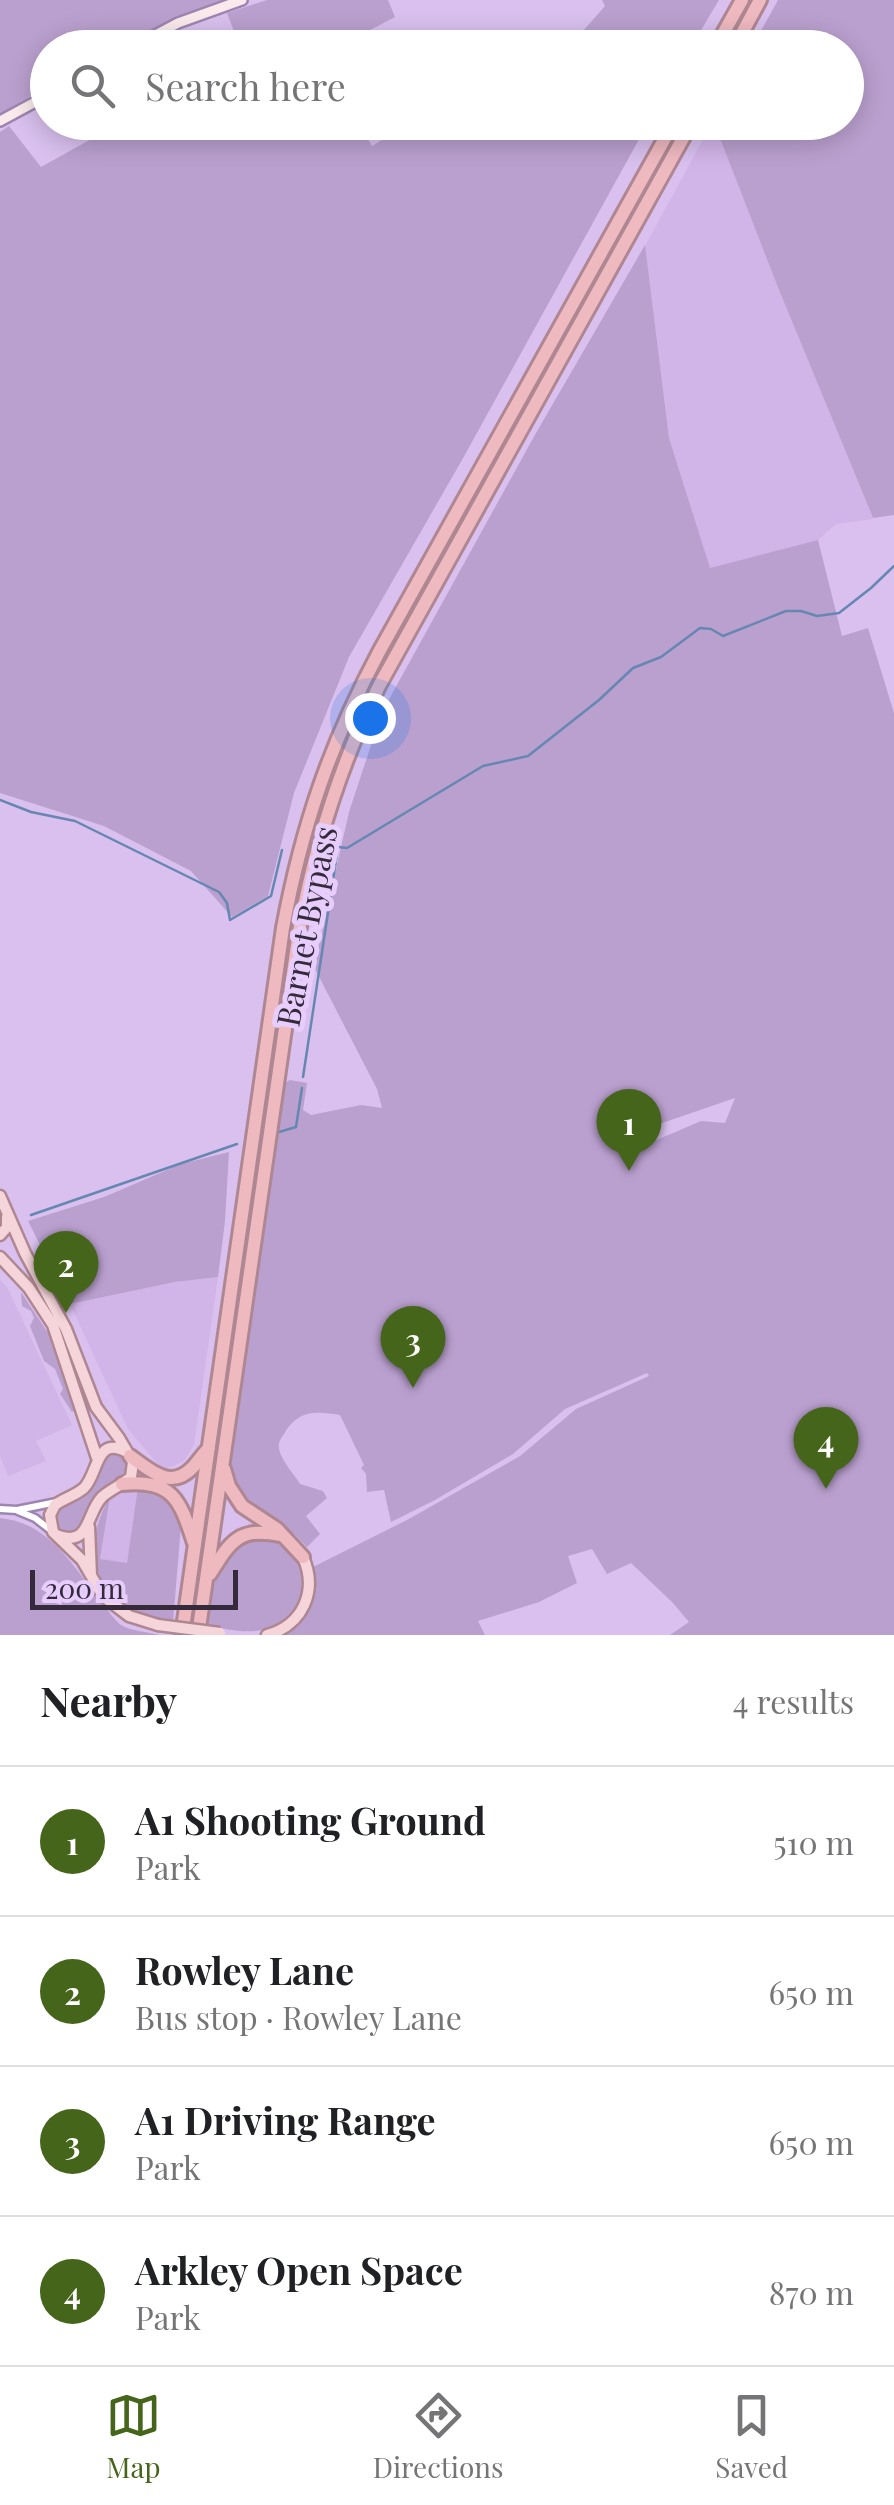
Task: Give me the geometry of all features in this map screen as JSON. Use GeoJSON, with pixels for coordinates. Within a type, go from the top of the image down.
{"type":"FeatureCollection","features":[{"type":"Feature","properties":{"kind":"highway"},"geometry":{"type":"LineString","coordinates":[[726,30],[742,0]]}},
{"type":"Feature","properties":{"kind":"highway"},"geometry":{"type":"LineString","coordinates":[[744,30],[760,0]]}},
{"type":"Feature","properties":{"kind":"highway","name":"Barnet Bypass"},"geometry":{"type":"LineString","coordinates":[[182,1635],[283,928],[300,847],[319,783],[365,679],[664,140]]}},
{"type":"Feature","properties":{"kind":"highway","name":"Barnet Bypass"},"geometry":{"type":"LineString","coordinates":[[198,1635],[299,930],[334,789],[379,686],[682,140]]}},
{"type":"Feature","properties":{"kind":"highway"},"geometry":{"type":"LineString","coordinates":[[129,1454],[152,1474],[172,1478],[191,1469],[208,1448]]}},
{"type":"Feature","properties":{"kind":"highway"},"geometry":{"type":"LineString","coordinates":[[222,1465],[242,1506],[277,1528],[303,1557]]}},
{"type":"Feature","properties":{"kind":"highway"},"geometry":{"type":"LineString","coordinates":[[122,1484],[152,1484],[168,1490],[182,1508],[194,1545]]}},
{"type":"Feature","properties":{"kind":"highway"},"geometry":{"type":"LineString","coordinates":[[205,1582],[235,1540],[258,1531],[282,1536]]}},
{"type":"Feature","properties":{"kind":"main road"},"geometry":{"type":"LineString","coordinates":[[0,1196],[66,1329],[96,1407],[133,1462],[133,1473],[100,1499],[82,1534],[68,1539],[55,1534]]}},
{"type":"Feature","properties":{"kind":"main road"},"geometry":{"type":"LineString","coordinates":[[0,1235],[7,1228],[6,1211]]}},
{"type":"Feature","properties":{"kind":"main road"},"geometry":{"type":"LineString","coordinates":[[0,1256],[30,1288],[53,1325],[97,1458],[94,1474],[84,1488],[58,1501],[50,1514],[55,1534],[82,1560],[103,1596],[129,1616],[234,1635]]}},
{"type":"Feature","properties":{"kind":"main road"},"geometry":{"type":"LineString","coordinates":[[97,1458],[114,1448],[129,1454]]}},
{"type":"Feature","properties":{"kind":"main road"},"geometry":{"type":"LineString","coordinates":[[90,1521],[91,1576]]}},
{"type":"Feature","properties":{"kind":"main road"},"geometry":{"type":"LineString","coordinates":[[270,1635],[290,1625],[304,1607],[310,1581],[303,1557]]}},
{"type":"Feature","properties":{"kind":"street"},"geometry":{"type":"LineString","coordinates":[[165,30],[242,0]]}},
{"type":"Feature","properties":{"kind":"street"},"geometry":{"type":"LineString","coordinates":[[0,121],[30,105]]}},
{"type":"Feature","properties":{"kind":"street"},"geometry":{"type":"LineString","coordinates":[[0,1509],[17,1510],[58,1501]]}},
{"type":"Feature","properties":{"kind":"street"},"geometry":{"type":"LineString","coordinates":[[17,1510],[55,1534]]}},
{"type":"Feature","properties":{"kind":"shaded area"},"geometry":{"type":"Polygon","coordinates":[[[0,0],[221,0],[155,30],[30,30],[30,96],[0,114],[0,0]]]}},
{"type":"Feature","properties":{"kind":"shaded area"},"geometry":{"type":"Polygon","coordinates":[[[267,0],[388,0],[395,17],[370,30],[234,30],[227,13],[267,0]]]}},
{"type":"Feature","properties":{"kind":"shaded area"},"geometry":{"type":"Polygon","coordinates":[[[602,0],[719,0],[701,30],[584,30],[605,6],[602,0]]]}},
{"type":"Feature","properties":{"kind":"shaded area"},"geometry":{"type":"Polygon","coordinates":[[[778,0],[894,0],[894,515],[873,518],[721,140],[864,140],[864,30],[761,30],[778,0]]]}},
{"type":"Feature","properties":{"kind":"shaded area"},"geometry":{"type":"Polygon","coordinates":[[[9,126],[41,167],[89,140],[368,140],[372,146],[382,140],[639,140],[349,657],[294,793],[268,896],[232,917],[191,871],[104,826],[0,793],[0,132],[9,126]]]}},
{"type":"Feature","properties":{"kind":"shaded area"},"geometry":{"type":"Polygon","coordinates":[[[703,140],[721,140],[873,519],[836,524],[818,540],[710,569],[669,438],[645,246],[703,140]]]}},
{"type":"Feature","properties":{"kind":"shaded area"},"geometry":{"type":"Polygon","coordinates":[[[645,245],[669,438],[710,568],[818,540],[842,636],[868,628],[894,713],[894,1635],[670,1635],[689,1622],[673,1603],[631,1563],[607,1574],[592,1549],[568,1556],[577,1583],[539,1602],[478,1621],[485,1635],[284,1635],[310,1606],[315,1587],[313,1567],[407,1520],[520,1456],[576,1409],[649,1376],[647,1373],[565,1409],[513,1454],[391,1522],[384,1490],[367,1492],[366,1474],[361,1468],[364,1465],[340,1415],[301,1416],[289,1426],[279,1447],[300,1484],[323,1491],[327,1498],[306,1516],[320,1534],[307,1547],[240,1500],[229,1470],[281,1085],[290,1080],[307,1083],[303,1110],[311,1115],[361,1105],[382,1108],[377,1089],[314,967],[349,812],[382,712],[645,245]],[[735,1098],[642,1130],[652,1142],[701,1121],[725,1123],[735,1098]]]}},
{"type":"Feature","properties":{"kind":"shaded area"},"geometry":{"type":"Polygon","coordinates":[[[229,1152],[218,1277],[70,1304],[28,1221],[104,1197],[181,1164],[229,1152]]]}},
{"type":"Feature","properties":{"kind":"shaded area"},"geometry":{"type":"Polygon","coordinates":[[[218,1277],[194,1444],[185,1460],[162,1469],[128,1429],[70,1304],[218,1277]]]}},
{"type":"Feature","properties":{"kind":"shaded area"},"geometry":{"type":"Polygon","coordinates":[[[0,1280],[7,1287],[72,1425],[36,1441],[46,1461],[8,1476],[0,1456],[0,1280]]]}},
{"type":"Feature","properties":{"kind":"shaded area"},"geometry":{"type":"Polygon","coordinates":[[[21,1292],[50,1336],[75,1410],[72,1412],[60,1394],[63,1389],[55,1369],[44,1361],[30,1326],[34,1318],[22,1306],[21,1292]]]}},
{"type":"Feature","properties":{"kind":"shaded area"},"geometry":{"type":"Polygon","coordinates":[[[111,1453],[125,1458],[127,1473],[94,1500],[78,1531],[61,1532],[55,1524],[58,1509],[90,1489],[102,1462],[111,1453]]]}},
{"type":"Feature","properties":{"kind":"shaded area"},"geometry":{"type":"Polygon","coordinates":[[[138,1487],[127,1564],[100,1559],[110,1497],[138,1487]]]}},
{"type":"Feature","properties":{"kind":"shaded area"},"geometry":{"type":"Polygon","coordinates":[[[138,1487],[171,1499],[181,1520],[173,1622],[144,1616],[119,1602],[100,1576],[96,1561],[97,1529],[110,1497],[100,1559],[127,1563],[138,1487]]]}},
{"type":"Feature","properties":{"kind":"shaded area"},"geometry":{"type":"Polygon","coordinates":[[[0,1518],[33,1528],[46,1537],[121,1625],[160,1635],[0,1635],[0,1518]]]}},
{"type":"Feature","properties":{"kind":"shaded area"},"geometry":{"type":"Polygon","coordinates":[[[267,1535],[288,1546],[298,1558],[305,1584],[297,1607],[276,1625],[261,1630],[205,1626],[216,1571],[239,1540],[267,1535]]]}},
{"type":"Feature","properties":{"kind":"waterway"},"geometry":{"type":"LineString","coordinates":[[303,1077],[338,847],[347,848],[483,766],[528,756],[633,668],[661,657],[700,628],[723,636],[786,611],[817,616],[839,613],[894,566]]}},
{"type":"Feature","properties":{"kind":"waterway"},"geometry":{"type":"LineString","coordinates":[[0,800],[31,812],[75,821],[219,892],[227,903],[230,920],[271,896],[282,850]]}},
{"type":"Feature","properties":{"kind":"waterway"},"geometry":{"type":"LineString","coordinates":[[279,1132],[296,1127],[302,1088]]}},
{"type":"Feature","properties":{"kind":"waterway"},"geometry":{"type":"LineString","coordinates":[[31,1215],[237,1144]]}},
{"type":"Feature","properties":{"kind":"place","name":"A1 Shooting Ground"},"geometry":{"type":"Point","coordinates":[629,1171]}},
{"type":"Feature","properties":{"kind":"place","name":"Rowley Lane"},"geometry":{"type":"Point","coordinates":[66,1313]}},
{"type":"Feature","properties":{"kind":"place","name":"A1 Driving Range"},"geometry":{"type":"Point","coordinates":[413,1388]}},
{"type":"Feature","properties":{"kind":"place","name":"Arkley Open Space"},"geometry":{"type":"Point","coordinates":[826,1489]}}]}
